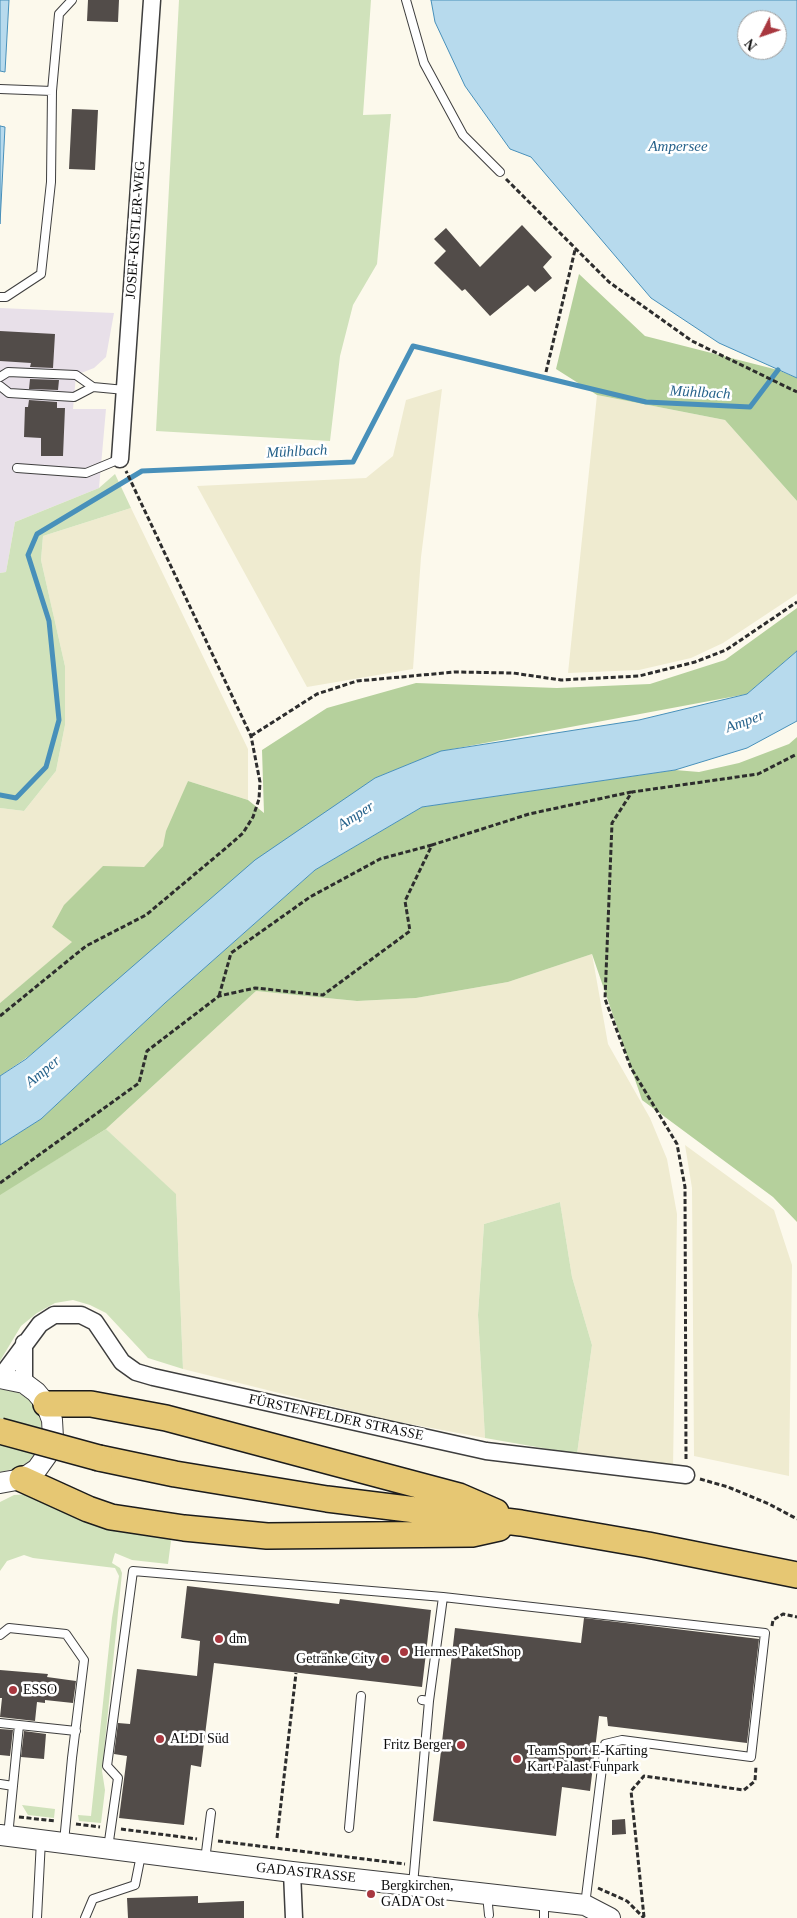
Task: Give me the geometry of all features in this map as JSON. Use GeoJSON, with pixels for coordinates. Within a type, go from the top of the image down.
{"type":"FeatureCollection","features":[{"type":"Feature","properties":{"kind":"main road"},"geometry":{"type":"LineString","coordinates":[[46,1404],[91,1404],[166,1418],[459,1496],[521,1523]]}},
{"type":"Feature","properties":{"kind":"main road"},"geometry":{"type":"LineString","coordinates":[[0,1431],[99,1458],[175,1474],[327,1499],[521,1523],[797,1575]]}},
{"type":"Feature","properties":{"kind":"main road"},"geometry":{"type":"LineString","coordinates":[[11,1481],[111,1517],[184,1528],[267,1536],[472,1534],[521,1523]]}},
{"type":"Feature","properties":{"kind":"street","name":"JOSEF-KISTLER-WEG"},"geometry":{"type":"LineString","coordinates":[[123,465],[125,390],[152,0]]}},
{"type":"Feature","properties":{"kind":"street","name":"FÜRSTENFELDER STRASSE"},"geometry":{"type":"LineString","coordinates":[[0,1378],[24,1343],[40,1324],[54,1316],[81,1315],[95,1322],[122,1362],[136,1372],[153,1377],[486,1451],[684,1475]]}},
{"type":"Feature","properties":{"kind":"street"},"geometry":{"type":"LineString","coordinates":[[24,1343],[24,1383]]}},
{"type":"Feature","properties":{"kind":"street"},"geometry":{"type":"LineString","coordinates":[[0,1378],[24,1383],[36,1392],[46,1404],[52,1420],[53,1438],[47,1455],[37,1469],[11,1481]]}},
{"type":"Feature","properties":{"kind":"street","name":"GADASTRASSE"},"geometry":{"type":"LineString","coordinates":[[4,1835],[41,1840],[65,1832],[110,1838],[142,1852],[292,1872],[414,1875],[544,1909],[587,1896],[610,1918]]}},
{"type":"Feature","properties":{"kind":"street"},"geometry":{"type":"LineString","coordinates":[[292,1872],[294,1918]]}},
{"type":"Feature","properties":{"kind":"lane"},"geometry":{"type":"LineString","coordinates":[[0,297],[6,297],[41,274],[51,182],[52,91],[59,14],[72,0]]}},
{"type":"Feature","properties":{"kind":"lane"},"geometry":{"type":"LineString","coordinates":[[406,0],[424,63],[463,135],[500,172]]}},
{"type":"Feature","properties":{"kind":"lane"},"geometry":{"type":"LineString","coordinates":[[0,88],[52,91]]}},
{"type":"Feature","properties":{"kind":"lane"},"geometry":{"type":"LineString","coordinates":[[0,377],[8,372],[76,375],[93,387],[125,390]]}},
{"type":"Feature","properties":{"kind":"lane"},"geometry":{"type":"LineString","coordinates":[[0,386],[9,393],[74,397],[93,387]]}},
{"type":"Feature","properties":{"kind":"lane"},"geometry":{"type":"LineString","coordinates":[[17,468],[86,473],[123,465]]}},
{"type":"Feature","properties":{"kind":"lane"},"geometry":{"type":"LineString","coordinates":[[110,1838],[118,1778],[107,1766],[133,1571],[443,1597],[765,1633],[751,1757],[622,1740],[606,1744],[587,1896]]}},
{"type":"Feature","properties":{"kind":"lane"},"geometry":{"type":"LineString","coordinates":[[414,1875],[426,1701],[443,1597]]}},
{"type":"Feature","properties":{"kind":"lane"},"geometry":{"type":"LineString","coordinates":[[0,1635],[9,1628],[66,1634],[84,1660],[65,1832]]}},
{"type":"Feature","properties":{"kind":"lane"},"geometry":{"type":"LineString","coordinates":[[349,1828],[361,1696]]}},
{"type":"Feature","properties":{"kind":"lane"},"geometry":{"type":"LineString","coordinates":[[0,1722],[76,1731]]}},
{"type":"Feature","properties":{"kind":"lane"},"geometry":{"type":"LineString","coordinates":[[4,1835],[11,1816],[19,1725]]}},
{"type":"Feature","properties":{"kind":"lane"},"geometry":{"type":"LineString","coordinates":[[0,1784],[13,1786]]}},
{"type":"Feature","properties":{"kind":"lane"},"geometry":{"type":"LineString","coordinates":[[206,1860],[211,1813]]}},
{"type":"Feature","properties":{"kind":"lane"},"geometry":{"type":"LineString","coordinates":[[36,1918],[41,1840]]}},
{"type":"Feature","properties":{"kind":"lane"},"geometry":{"type":"LineString","coordinates":[[85,1918],[93,1899],[135,1885],[142,1852]]}},
{"type":"Feature","properties":{"kind":"lane"},"geometry":{"type":"LineString","coordinates":[[487,1893],[489,1914]]}},
{"type":"Feature","properties":{"kind":"path"},"geometry":{"type":"LineString","coordinates":[[500,172],[608,282],[692,341],[797,392]]}},
{"type":"Feature","properties":{"kind":"path"},"geometry":{"type":"LineString","coordinates":[[546,372],[575,250]]}},
{"type":"Feature","properties":{"kind":"path"},"geometry":{"type":"LineString","coordinates":[[0,1016],[86,946],[146,914],[243,833],[253,817],[259,799],[260,782],[251,736],[133,490],[123,465]]}},
{"type":"Feature","properties":{"kind":"path"},"geometry":{"type":"LineString","coordinates":[[251,736],[317,694],[357,682],[455,672],[513,673],[561,680],[639,676],[695,662],[726,650],[797,602]]}},
{"type":"Feature","properties":{"kind":"path"},"geometry":{"type":"LineString","coordinates":[[219,996],[231,953],[310,897],[380,859],[432,845],[529,814],[632,792],[758,774],[797,754]]}},
{"type":"Feature","properties":{"kind":"path"},"geometry":{"type":"LineString","coordinates":[[632,792],[612,823],[605,999],[631,1068],[676,1144],[685,1187],[684,1475],[728,1487],[769,1504],[797,1520]]}},
{"type":"Feature","properties":{"kind":"path"},"geometry":{"type":"LineString","coordinates":[[0,1183],[139,1083],[147,1051],[219,996],[255,988],[323,995],[410,931],[405,901],[432,845]]}},
{"type":"Feature","properties":{"kind":"path"},"geometry":{"type":"LineString","coordinates":[[770,1633],[774,1620],[784,1614],[797,1617]]}},
{"type":"Feature","properties":{"kind":"path"},"geometry":{"type":"LineString","coordinates":[[277,1838],[296,1673]]}},
{"type":"Feature","properties":{"kind":"path"},"geometry":{"type":"LineString","coordinates":[[644,1917],[631,1791],[644,1776],[744,1790],[755,1781],[757,1761]]}},
{"type":"Feature","properties":{"kind":"path"},"geometry":{"type":"LineString","coordinates":[[11,1816],[65,1832],[110,1838],[208,1840],[414,1875]]}},
{"type":"Feature","properties":{"kind":"path"},"geometry":{"type":"LineString","coordinates":[[587,1896],[601,1888],[627,1901],[644,1917]]}},
{"type":"Feature","properties":{"kind":"shaded area"},"geometry":{"type":"Polygon","coordinates":[[[0,308],[114,313],[106,357],[94,368],[76,375],[73,409],[106,409],[99,488],[15,522],[6,572],[0,573],[0,308]]]}},
{"type":"Feature","properties":{"kind":"shaded area"},"geometry":{"type":"Polygon","coordinates":[[[442,389],[421,557],[413,669],[307,687],[197,486],[366,478],[393,456],[406,400],[442,389]]]}},
{"type":"Feature","properties":{"kind":"shaded area"},"geometry":{"type":"Polygon","coordinates":[[[597,395],[725,420],[797,501],[797,594],[723,643],[691,658],[639,670],[568,673],[597,395]]]}},
{"type":"Feature","properties":{"kind":"shaded area"},"geometry":{"type":"Polygon","coordinates":[[[131,508],[248,749],[248,800],[188,781],[163,846],[144,867],[52,927],[73,942],[0,1003],[0,808],[24,811],[56,771],[65,725],[65,666],[41,560],[43,536],[131,508]]]}},
{"type":"Feature","properties":{"kind":"shaded area"},"geometry":{"type":"Polygon","coordinates":[[[592,954],[608,1044],[650,1118],[667,1159],[677,1214],[673,1468],[577,1454],[592,1345],[572,1277],[560,1202],[484,1224],[478,1315],[485,1438],[383,1419],[183,1369],[176,1195],[106,1129],[256,991],[357,1001],[416,998],[508,982],[592,954]]]}},
{"type":"Feature","properties":{"kind":"shaded area"},"geometry":{"type":"Polygon","coordinates":[[[685,1145],[774,1210],[792,1265],[789,1476],[694,1456],[692,1188],[685,1145]]]}},
{"type":"Feature","properties":{"kind":"green space"},"geometry":{"type":"Polygon","coordinates":[[[179,0],[371,0],[363,115],[391,114],[377,264],[353,305],[340,356],[330,441],[156,431],[179,0]]]}},
{"type":"Feature","properties":{"kind":"green space"},"geometry":{"type":"Polygon","coordinates":[[[579,274],[645,336],[778,370],[797,378],[797,501],[725,420],[597,395],[556,369],[579,274]]]}},
{"type":"Feature","properties":{"kind":"green space"},"geometry":{"type":"Polygon","coordinates":[[[115,474],[131,508],[43,536],[41,560],[65,666],[65,725],[56,771],[24,811],[0,808],[0,573],[6,572],[15,522],[99,488],[115,474]]]}},
{"type":"Feature","properties":{"kind":"green space"},"geometry":{"type":"Polygon","coordinates":[[[797,608],[797,651],[747,694],[442,751],[375,778],[29,1056],[0,1076],[0,1003],[72,942],[52,927],[64,905],[103,866],[144,867],[163,846],[166,831],[188,781],[248,800],[264,813],[262,750],[327,708],[416,683],[557,688],[650,684],[725,660],[797,608]]]}},
{"type":"Feature","properties":{"kind":"green space"},"geometry":{"type":"Polygon","coordinates":[[[797,737],[797,1222],[773,1197],[642,1100],[592,954],[508,982],[416,998],[357,1001],[256,991],[106,1129],[0,1195],[0,1145],[41,1119],[165,1003],[315,870],[422,807],[675,770],[699,772],[739,763],[789,744],[797,737]]]}},
{"type":"Feature","properties":{"kind":"green space"},"geometry":{"type":"Polygon","coordinates":[[[106,1129],[176,1194],[183,1369],[148,1358],[106,1313],[90,1305],[73,1300],[55,1303],[37,1313],[21,1326],[0,1361],[0,1194],[106,1129]]]}},
{"type":"Feature","properties":{"kind":"green space"},"geometry":{"type":"Polygon","coordinates":[[[560,1202],[572,1277],[592,1345],[577,1454],[485,1438],[478,1315],[484,1224],[560,1202]]]}},
{"type":"Feature","properties":{"kind":"green space"},"geometry":{"type":"Polygon","coordinates":[[[0,1389],[19,1393],[29,1400],[36,1409],[41,1422],[42,1436],[37,1450],[29,1461],[18,1468],[0,1472],[0,1389]]]}},
{"type":"Feature","properties":{"kind":"green space"},"geometry":{"type":"Polygon","coordinates":[[[30,1494],[172,1533],[168,1564],[132,1560],[115,1553],[112,1563],[120,1568],[122,1573],[102,1771],[105,1790],[101,1823],[79,1821],[78,1815],[91,1816],[112,1618],[119,1576],[115,1568],[33,1558],[24,1555],[7,1561],[0,1571],[0,1502],[14,1495],[30,1494]]]}},
{"type":"Feature","properties":{"kind":"green space"},"geometry":{"type":"Polygon","coordinates":[[[22,1805],[55,1809],[54,1818],[28,1815],[22,1805]]]}},
{"type":"Feature","properties":{"kind":"water"},"geometry":{"type":"Polygon","coordinates":[[[0,0],[9,0],[5,72],[0,71],[0,0]]]}},
{"type":"Feature","properties":{"kind":"water","name":"Ampersee"},"geometry":{"type":"Polygon","coordinates":[[[431,0],[797,0],[797,378],[719,343],[651,298],[531,157],[510,149],[465,86],[435,22],[431,0]]]}},
{"type":"Feature","properties":{"kind":"water"},"geometry":{"type":"Polygon","coordinates":[[[0,126],[5,127],[0,224],[0,126]]]}},
{"type":"Feature","properties":{"kind":"water","name":"Amper"},"geometry":{"type":"Polygon","coordinates":[[[797,651],[797,721],[747,748],[675,770],[422,807],[315,870],[165,1003],[41,1119],[0,1145],[0,1076],[26,1059],[255,860],[375,778],[441,751],[639,720],[747,694],[797,651]]]}},
{"type":"Feature","properties":{"kind":"building"},"geometry":{"type":"Polygon","coordinates":[[[88,0],[119,0],[118,22],[87,21],[88,0]]]}},
{"type":"Feature","properties":{"kind":"building"},"geometry":{"type":"Polygon","coordinates":[[[72,109],[98,110],[95,170],[69,169],[72,109]]]}},
{"type":"Feature","properties":{"kind":"building"},"geometry":{"type":"Polygon","coordinates":[[[522,225],[552,257],[543,267],[552,278],[535,292],[528,285],[490,316],[465,289],[462,291],[434,263],[446,251],[434,239],[446,228],[480,267],[522,225]]]}},
{"type":"Feature","properties":{"kind":"building"},"geometry":{"type":"Polygon","coordinates":[[[0,331],[55,334],[53,368],[30,367],[31,363],[0,361],[0,331]]]}},
{"type":"Feature","properties":{"kind":"building"},"geometry":{"type":"Polygon","coordinates":[[[30,379],[59,380],[58,390],[29,389],[30,379]]]}},
{"type":"Feature","properties":{"kind":"building"},"geometry":{"type":"Polygon","coordinates":[[[29,400],[57,402],[57,408],[65,408],[63,456],[41,456],[41,438],[24,437],[25,407],[28,407],[29,400]]]}},
{"type":"Feature","properties":{"kind":"building"},"geometry":{"type":"Polygon","coordinates":[[[187,1586],[339,1604],[340,1599],[431,1610],[422,1687],[214,1663],[201,1767],[191,1765],[184,1825],[119,1818],[127,1756],[114,1754],[118,1723],[130,1724],[137,1669],[197,1676],[200,1641],[181,1638],[187,1586]]]}},
{"type":"Feature","properties":{"kind":"building"},"geometry":{"type":"Polygon","coordinates":[[[584,1618],[759,1639],[747,1743],[608,1726],[607,1717],[599,1716],[590,1791],[562,1787],[556,1836],[433,1821],[455,1628],[581,1643],[584,1618]]]}},
{"type":"Feature","properties":{"kind":"building"},"geometry":{"type":"Polygon","coordinates":[[[0,1670],[48,1674],[47,1677],[76,1681],[73,1703],[45,1700],[45,1703],[37,1702],[35,1721],[0,1717],[2,1698],[0,1698],[0,1670]]]}},
{"type":"Feature","properties":{"kind":"building"},"geometry":{"type":"Polygon","coordinates":[[[0,1729],[13,1730],[10,1756],[0,1755],[0,1729]]]}},
{"type":"Feature","properties":{"kind":"building"},"geometry":{"type":"Polygon","coordinates":[[[24,1731],[46,1734],[44,1759],[21,1757],[24,1731]]]}},
{"type":"Feature","properties":{"kind":"building"},"geometry":{"type":"Polygon","coordinates":[[[625,1819],[626,1834],[612,1835],[612,1820],[625,1819]]]}},
{"type":"Feature","properties":{"kind":"building"},"geometry":{"type":"Polygon","coordinates":[[[198,1896],[198,1903],[244,1901],[244,1918],[128,1918],[127,1898],[198,1896]]]}},
{"type":"Feature","properties":{"kind":"waterway","name":"Mühlbach"},"geometry":{"type":"LineString","coordinates":[[0,795],[16,798],[46,767],[59,720],[49,621],[28,555],[37,534],[142,471],[353,462],[413,346],[646,402],[750,407],[778,370]]}},
{"type":"Feature","properties":{"kind":"place","name":"dm"},"geometry":{"type":"Point","coordinates":[219,1639]}},
{"type":"Feature","properties":{"kind":"place","name":"Hermes PaketShop"},"geometry":{"type":"Point","coordinates":[404,1652]}},
{"type":"Feature","properties":{"kind":"place","name":"Getränke City"},"geometry":{"type":"Point","coordinates":[385,1659]}},
{"type":"Feature","properties":{"kind":"place","name":"ESSO"},"geometry":{"type":"Point","coordinates":[13,1690]}},
{"type":"Feature","properties":{"kind":"place","name":"ALDI Süd"},"geometry":{"type":"Point","coordinates":[160,1739]}},
{"type":"Feature","properties":{"kind":"place","name":"Fritz Berger"},"geometry":{"type":"Point","coordinates":[461,1745]}},
{"type":"Feature","properties":{"kind":"place","name":"TeamSport E-Karting Kart Palast Funpark"},"geometry":{"type":"Point","coordinates":[517,1759]}},
{"type":"Feature","properties":{"kind":"place","name":"Bergkirchen, GADA Ost"},"geometry":{"type":"Point","coordinates":[371,1894]}}]}
